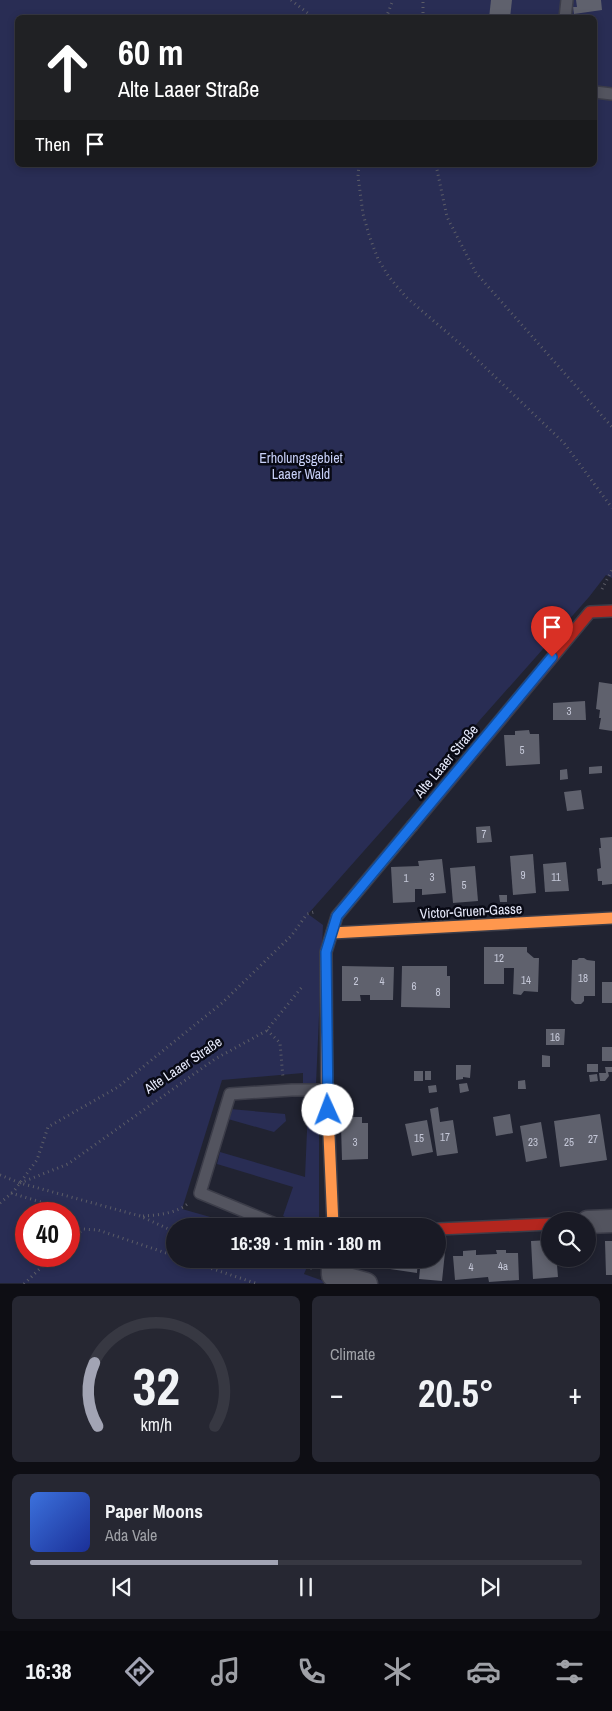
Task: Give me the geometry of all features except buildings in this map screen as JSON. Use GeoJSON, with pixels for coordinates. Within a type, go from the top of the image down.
{"type":"FeatureCollection","features":[{"type":"Feature","properties":{"kind":"street","name":"Alte Laaer Straße"},"geometry":{"type":"LineString","coordinates":[[333,1218],[327,1090],[326,952],[337,916],[590,612],[612,611]]}},
{"type":"Feature","properties":{"kind":"street","name":"Victor-Gruen-Gasse"},"geometry":{"type":"LineString","coordinates":[[332,933],[612,918]]}},
{"type":"Feature","properties":{"kind":"street"},"geometry":{"type":"LineString","coordinates":[[596,1222],[612,1221]]}},
{"type":"Feature","properties":{"kind":"street"},"geometry":{"type":"LineString","coordinates":[[446,1229],[541,1224]]}},
{"type":"Feature","properties":{"kind":"street"},"geometry":{"type":"LineString","coordinates":[[335,1268],[366,1284]]}},
{"type":"Feature","properties":{"kind":"lane"},"geometry":{"type":"LineString","coordinates":[[565,15],[567,0]]}},
{"type":"Feature","properties":{"kind":"lane"},"geometry":{"type":"LineString","coordinates":[[597,92],[612,94]]}},
{"type":"Feature","properties":{"kind":"lane"},"geometry":{"type":"LineString","coordinates":[[261,1218],[200,1193],[230,1094],[327,1090]]}},
{"type":"Feature","properties":{"kind":"path"},"geometry":{"type":"LineString","coordinates":[[291,0],[310,15]]}},
{"type":"Feature","properties":{"kind":"path"},"geometry":{"type":"LineString","coordinates":[[387,15],[393,0]]}},
{"type":"Feature","properties":{"kind":"path"},"geometry":{"type":"LineString","coordinates":[[423,0],[423,15]]}},
{"type":"Feature","properties":{"kind":"path"},"geometry":{"type":"LineString","coordinates":[[359,167],[362,214],[375,252],[389,277],[406,297],[465,348],[564,443],[612,508]]}},
{"type":"Feature","properties":{"kind":"path"},"geometry":{"type":"LineString","coordinates":[[436,167],[447,217],[476,273],[612,427]]}},
{"type":"Feature","properties":{"kind":"path"},"geometry":{"type":"LineString","coordinates":[[598,595],[612,570]]}},
{"type":"Feature","properties":{"kind":"path"},"geometry":{"type":"LineString","coordinates":[[0,1203],[11,1193],[37,1160],[48,1126],[118,1087],[222,1003],[292,935],[307,914],[321,908]]}},
{"type":"Feature","properties":{"kind":"path","name":"Alte Laaer Straße"},"geometry":{"type":"LineString","coordinates":[[20,1182],[68,1164],[215,1059],[267,1030],[302,987],[305,980]]}},
{"type":"Feature","properties":{"kind":"path"},"geometry":{"type":"LineString","coordinates":[[267,1030],[280,1044],[284,1091]]}},
{"type":"Feature","properties":{"kind":"path"},"geometry":{"type":"LineString","coordinates":[[0,1175],[140,1216],[166,1228]]}},
{"type":"Feature","properties":{"kind":"path"},"geometry":{"type":"LineString","coordinates":[[11,1193],[41,1202]]}},
{"type":"Feature","properties":{"kind":"path"},"geometry":{"type":"LineString","coordinates":[[140,1216],[156,1215],[182,1209],[200,1193]]}},
{"type":"Feature","properties":{"kind":"path"},"geometry":{"type":"LineString","coordinates":[[80,1232],[83,1229],[98,1230],[166,1253]]}},
{"type":"Feature","properties":{"kind":"path"},"geometry":{"type":"LineString","coordinates":[[24,1284],[42,1267]]}},
{"type":"Feature","properties":{"kind":"path"},"geometry":{"type":"LineString","coordinates":[[210,1268],[258,1284]]}},
{"type":"Feature","properties":{"kind":"green space","name":"Erholungsgebiet Laaer Wald"},"geometry":{"type":"Polygon","coordinates":[[[0,0],[612,0],[612,578],[606,575],[589,597],[308,914],[323,925],[316,1084],[303,1084],[303,1073],[222,1080],[182,1209],[214,1218],[166,1218],[166,1268],[307,1268],[304,1274],[329,1283],[0,1283],[0,0]]]}},
{"type":"Feature","properties":{"kind":"green space"},"geometry":{"type":"Polygon","coordinates":[[[319,1100],[319,1218],[287,1218],[283,1216],[293,1187],[217,1164],[220,1152],[305,1177],[308,1108],[319,1100]]]}},
{"type":"Feature","properties":{"kind":"green space"},"geometry":{"type":"Polygon","coordinates":[[[230,1109],[285,1114],[286,1121],[274,1132],[228,1119],[230,1109]]]}},
{"type":"Feature","properties":{"kind":"traffic: slow"},"geometry":{"type":"LineString","coordinates":[[333,1218],[327,1090],[326,952],[337,916],[412,826]]}},
{"type":"Feature","properties":{"kind":"traffic: slow"},"geometry":{"type":"LineString","coordinates":[[332,933],[612,918]]}},
{"type":"Feature","properties":{"kind":"traffic: jam"},"geometry":{"type":"LineString","coordinates":[[412,826],[590,612],[612,611]]}},
{"type":"Feature","properties":{"kind":"traffic: jam"},"geometry":{"type":"LineString","coordinates":[[446,1229],[541,1224]]}},
{"type":"Feature","properties":{"kind":"route"},"geometry":{"type":"LineString","coordinates":[[328,1110],[326,952],[337,916],[552,657]]}}]}
